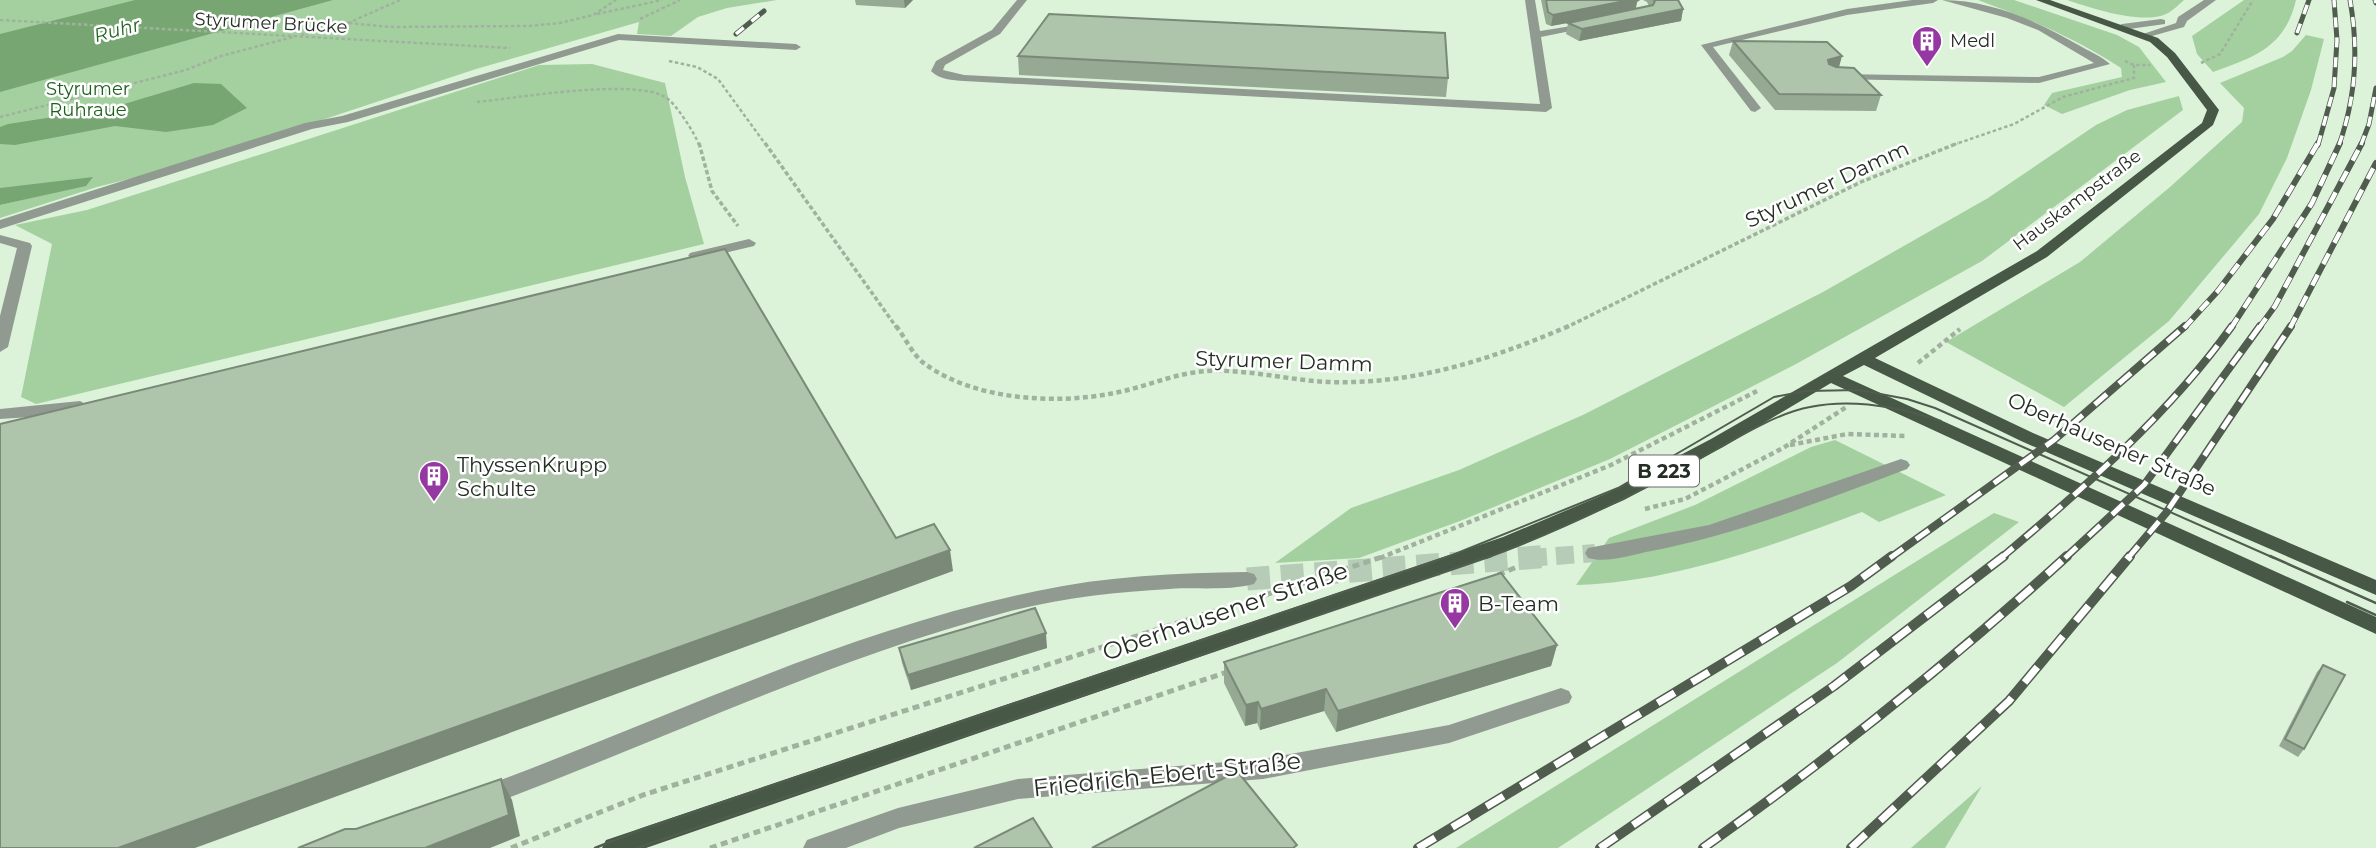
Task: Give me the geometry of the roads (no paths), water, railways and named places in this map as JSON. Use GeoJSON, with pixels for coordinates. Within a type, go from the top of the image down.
{"type":"FeatureCollection","features":[{"type":"Feature","properties":{"kind":"main road","name":"Hauskampstraße"},"geometry":{"type":"LineString","coordinates":[[1863,358],[2042,254],[2207,125],[2213,110],[2204,96],[2171,55],[2145,35],[2041,0]]}},
{"type":"Feature","properties":{"kind":"main road","name":"Oberhausener Straße"},"geometry":{"type":"LineString","coordinates":[[615,848],[655,832],[1473,556],[1617,496],[1717,443],[1863,358],[2027,437],[2376,588]]}},
{"type":"Feature","properties":{"kind":"main road"},"geometry":{"type":"LineString","coordinates":[[1838,372],[2001,456],[2376,626]]}},
{"type":"Feature","properties":{"kind":"street"},"geometry":{"type":"LineString","coordinates":[[1022,0],[996,32],[940,63],[937,71],[943,75],[964,78],[1546,108],[1530,0]]}},
{"type":"Feature","properties":{"kind":"street"},"geometry":{"type":"LineString","coordinates":[[1755,108],[1706,45],[1847,12],[1933,0]]}},
{"type":"Feature","properties":{"kind":"street"},"geometry":{"type":"LineString","coordinates":[[1831,77],[2039,80],[2104,64],[2042,28],[2011,16],[1947,0]]}},
{"type":"Feature","properties":{"kind":"street"},"geometry":{"type":"LineString","coordinates":[[2122,27],[2182,19],[2211,0]]}},
{"type":"Feature","properties":{"kind":"street"},"geometry":{"type":"LineString","coordinates":[[2145,35],[2180,25],[2182,19]]}},
{"type":"Feature","properties":{"kind":"street"},"geometry":{"type":"LineString","coordinates":[[1535,35],[1606,22]]}},
{"type":"Feature","properties":{"kind":"street"},"geometry":{"type":"LineString","coordinates":[[0,225],[309,126],[358,115],[618,37],[796,47]]}},
{"type":"Feature","properties":{"kind":"street"},"geometry":{"type":"LineString","coordinates":[[0,239],[25,246],[0,347]]}},
{"type":"Feature","properties":{"kind":"street"},"geometry":{"type":"LineString","coordinates":[[684,259],[749,243]]}},
{"type":"Feature","properties":{"kind":"street"},"geometry":{"type":"LineString","coordinates":[[0,414],[61,410],[102,400]]}},
{"type":"Feature","properties":{"kind":"street"},"geometry":{"type":"LineString","coordinates":[[1595,553],[1638,550],[1698,534],[1901,465]]}},
{"type":"Feature","properties":{"kind":"street"},"geometry":{"type":"LineString","coordinates":[[464,804],[541,776],[753,688],[909,633],[986,611],[1108,586],[1168,580],[1250,589]]}},
{"type":"Feature","properties":{"kind":"street","name":"Friedrich-Ebert-Straße"},"geometry":{"type":"LineString","coordinates":[[816,848],[898,818],[1018,789],[1263,769],[1449,734],[1561,697]]}},
{"type":"Feature","properties":{"kind":"water","name":"Ruhr"},"geometry":{"type":"Polygon","coordinates":[[[135,0],[333,0],[0,92],[0,34],[135,0]]]}},
{"type":"Feature","properties":{"kind":"water"},"geometry":{"type":"Polygon","coordinates":[[[194,83],[221,84],[247,108],[213,125],[166,132],[115,126],[15,145],[0,144],[0,127],[8,124],[111,108],[194,83]]]}},
{"type":"Feature","properties":{"kind":"water"},"geometry":{"type":"Polygon","coordinates":[[[93,177],[86,186],[0,205],[0,188],[93,177]]]}},
{"type":"Feature","properties":{"kind":"tunnel"},"geometry":{"type":"LineString","coordinates":[[1529,558],[1595,553]]}},
{"type":"Feature","properties":{"kind":"tunnel"},"geometry":{"type":"LineString","coordinates":[[1247,579],[1552,556]]}},
{"type":"Feature","properties":{"kind":"tram line"},"geometry":{"type":"LineString","coordinates":[[1450,556],[1618,488],[1774,397],[1806,391],[1859,390],[1907,399],[1935,408],[2274,558]]}},
{"type":"Feature","properties":{"kind":"tram line"},"geometry":{"type":"LineString","coordinates":[[1486,558],[1612,504],[1763,424],[1795,411],[1827,404],[1876,405],[1941,421]]}},
{"type":"Feature","properties":{"kind":"tram line"},"geometry":{"type":"LineString","coordinates":[[595,848],[643,829],[1450,556]]}},
{"type":"Feature","properties":{"kind":"tram line"},"geometry":{"type":"LineString","coordinates":[[1445,558],[1450,556]]}},
{"type":"Feature","properties":{"kind":"tram line"},"geometry":{"type":"LineString","coordinates":[[637,848],[1491,556]]}},
{"type":"Feature","properties":{"kind":"tram line"},"geometry":{"type":"LineString","coordinates":[[2270,556],[2376,603]]}},
{"type":"Feature","properties":{"kind":"tram line"},"geometry":{"type":"LineString","coordinates":[[2347,602],[2376,615]]}},
{"type":"Feature","properties":{"kind":"railway"},"geometry":{"type":"LineString","coordinates":[[2297,33],[2309,0]]}},
{"type":"Feature","properties":{"kind":"railway"},"geometry":{"type":"LineString","coordinates":[[2318,145],[2334,88],[2337,40],[2334,0]]}},
{"type":"Feature","properties":{"kind":"railway"},"geometry":{"type":"LineString","coordinates":[[2339,145],[2349,109],[2354,73],[2350,0]]}},
{"type":"Feature","properties":{"kind":"railway"},"geometry":{"type":"LineString","coordinates":[[736,34],[764,11]]}},
{"type":"Feature","properties":{"kind":"railway"},"geometry":{"type":"LineString","coordinates":[[2361,145],[2369,124],[2376,88]]}},
{"type":"Feature","properties":{"kind":"railway"},"geometry":{"type":"LineString","coordinates":[[2184,328],[2217,292],[2273,219],[2318,143]]}},
{"type":"Feature","properties":{"kind":"railway"},"geometry":{"type":"LineString","coordinates":[[2231,328],[2312,203],[2340,143]]}},
{"type":"Feature","properties":{"kind":"railway"},"geometry":{"type":"LineString","coordinates":[[2259,328],[2275,306],[2361,145]]}},
{"type":"Feature","properties":{"kind":"railway"},"geometry":{"type":"LineString","coordinates":[[2290,328],[2376,163]]}},
{"type":"Feature","properties":{"kind":"railway"},"geometry":{"type":"LineString","coordinates":[[1890,558],[2054,440],[2185,326]]}},
{"type":"Feature","properties":{"kind":"railway"},"geometry":{"type":"LineString","coordinates":[[2001,558],[2094,477],[2153,420],[2181,390],[2232,326]]}},
{"type":"Feature","properties":{"kind":"railway"},"geometry":{"type":"LineString","coordinates":[[2065,558],[2144,485],[2260,326]]}},
{"type":"Feature","properties":{"kind":"railway"},"geometry":{"type":"LineString","coordinates":[[2128,558],[2166,513],[2291,326]]}},
{"type":"Feature","properties":{"kind":"railway"},"geometry":{"type":"LineString","coordinates":[[1418,848],[1851,586],[1892,556]]}},
{"type":"Feature","properties":{"kind":"railway"},"geometry":{"type":"LineString","coordinates":[[1600,848],[1834,686],[2004,556]]}},
{"type":"Feature","properties":{"kind":"railway"},"geometry":{"type":"LineString","coordinates":[[1703,848],[1890,708],[2067,556]]}},
{"type":"Feature","properties":{"kind":"railway"},"geometry":{"type":"LineString","coordinates":[[1851,848],[2009,701],[2130,556]]}},
{"type":"Feature","properties":{"kind":"place","name":"Medl"},"geometry":{"type":"Point","coordinates":[1927,68]}},
{"type":"Feature","properties":{"kind":"place","name":"ThyssenKrupp Schulte"},"geometry":{"type":"Point","coordinates":[434,503]}},
{"type":"Feature","properties":{"kind":"place","name":"B-Team"},"geometry":{"type":"Point","coordinates":[1455,630]}},
{"type":"Feature","properties":{"kind":"park label","name":"Styrumer Ruhraue"},"geometry":{"type":"Point","coordinates":[88,99]}}]}
